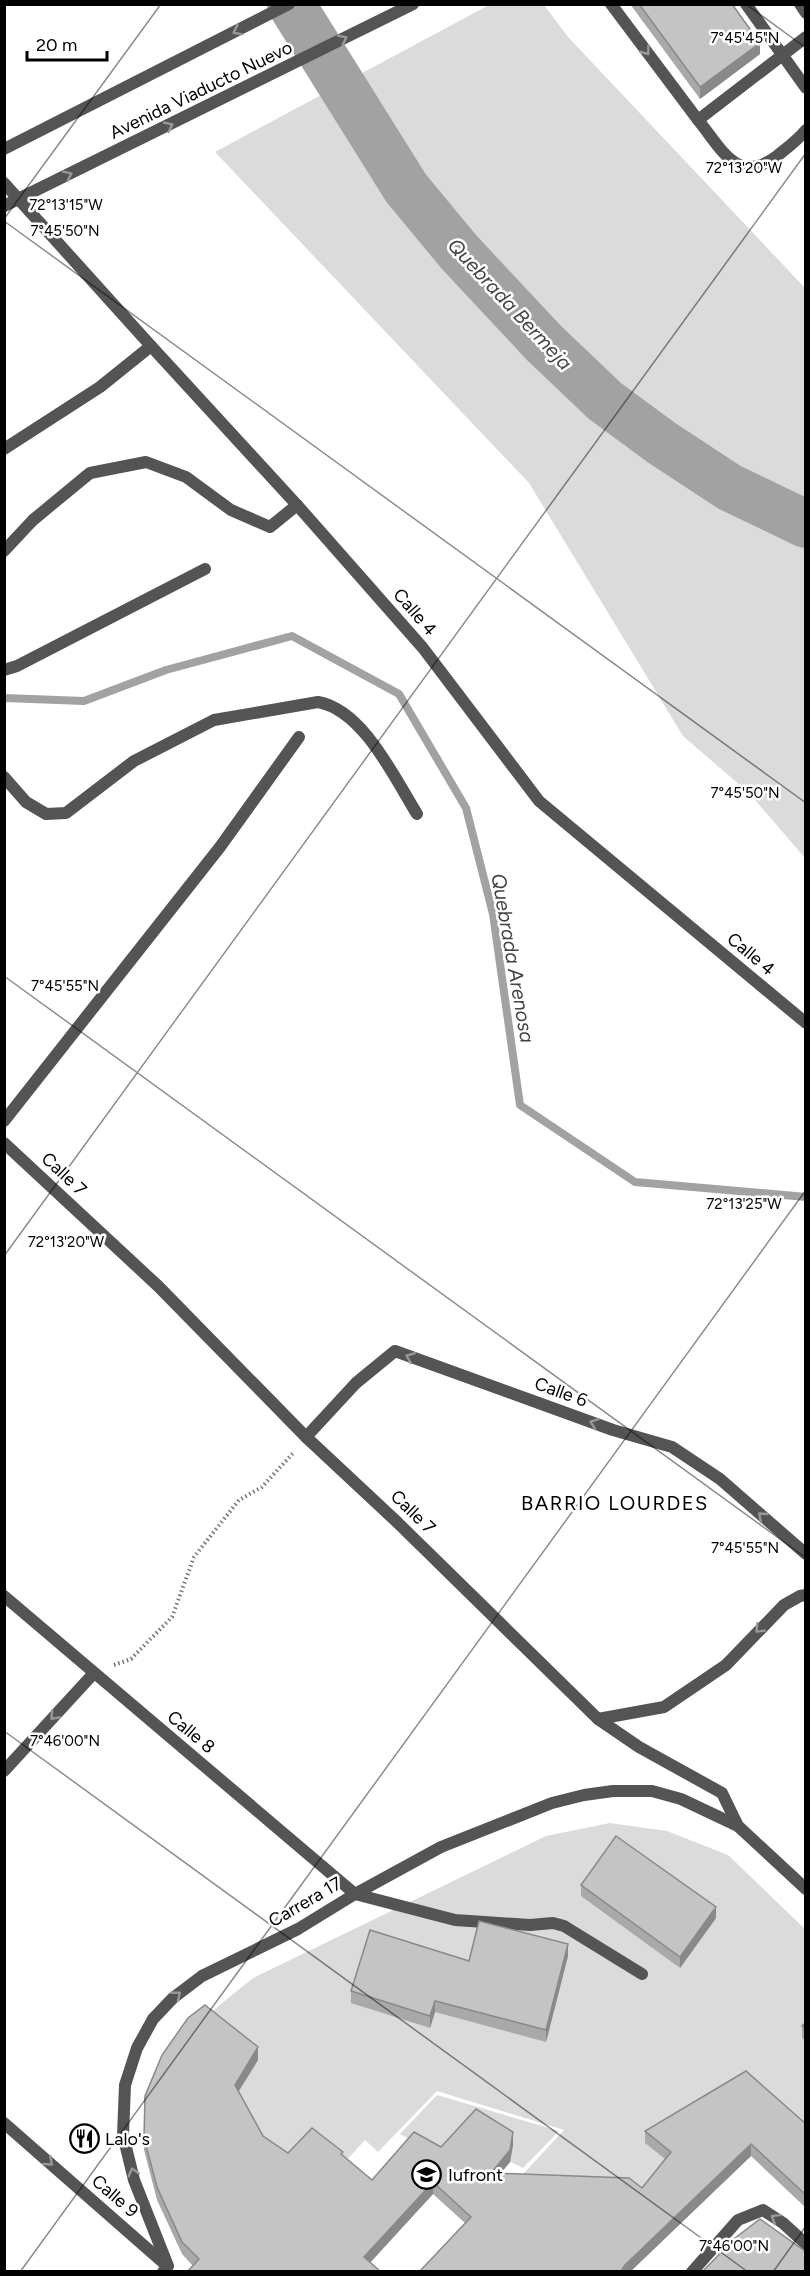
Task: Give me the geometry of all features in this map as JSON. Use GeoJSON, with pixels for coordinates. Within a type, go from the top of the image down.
{"type":"FeatureCollection","features":[{"type":"Feature","properties":{"kind":"street","name":"Avenida Viaducto Nuevo"},"geometry":{"type":"LineString","coordinates":[[4,148],[289,4]]}},
{"type":"Feature","properties":{"kind":"street","name":"Avenida Viaducto Nuevo"},"geometry":{"type":"LineString","coordinates":[[4,206],[413,4]]}},
{"type":"Feature","properties":{"kind":"street"},"geometry":{"type":"LineString","coordinates":[[611,4],[731,160],[747,169],[764,166],[806,130]]}},
{"type":"Feature","properties":{"kind":"street"},"geometry":{"type":"LineString","coordinates":[[746,4],[806,88]]}},
{"type":"Feature","properties":{"kind":"street"},"geometry":{"type":"LineString","coordinates":[[800,4],[806,13]]}},
{"type":"Feature","properties":{"kind":"street"},"geometry":{"type":"LineString","coordinates":[[698,120],[806,37]]}},
{"type":"Feature","properties":{"kind":"street","name":"Calle 4"},"geometry":{"type":"LineString","coordinates":[[4,183],[297,505],[423,648],[539,801],[806,1023]]}},
{"type":"Feature","properties":{"kind":"street"},"geometry":{"type":"LineString","coordinates":[[4,449],[100,387],[151,346]]}},
{"type":"Feature","properties":{"kind":"street"},"geometry":{"type":"LineString","coordinates":[[4,551],[33,520],[90,473],[146,462],[186,477],[231,510],[270,527],[297,505]]}},
{"type":"Feature","properties":{"kind":"street"},"geometry":{"type":"LineString","coordinates":[[4,670],[17,666],[205,569]]}},
{"type":"Feature","properties":{"kind":"street"},"geometry":{"type":"LineString","coordinates":[[4,777],[26,802],[46,814],[66,813],[134,761],[214,720],[318,702],[330,704],[344,713],[373,743],[417,814]]}},
{"type":"Feature","properties":{"kind":"street"},"geometry":{"type":"LineString","coordinates":[[4,1121],[220,847],[299,737]]}},
{"type":"Feature","properties":{"kind":"street","name":"Calle 7"},"geometry":{"type":"LineString","coordinates":[[4,1143],[158,1286],[306,1437],[398,1523],[598,1719],[639,1747],[722,1793],[738,1826],[806,1889]]}},
{"type":"Feature","properties":{"kind":"street","name":"Calle 6"},"geometry":{"type":"LineString","coordinates":[[306,1437],[356,1383],[395,1351],[613,1430],[672,1447],[720,1479],[806,1554]]}},
{"type":"Feature","properties":{"kind":"street","name":"Calle 8"},"geometry":{"type":"LineString","coordinates":[[4,1596],[355,1894]]}},
{"type":"Feature","properties":{"kind":"street"},"geometry":{"type":"LineString","coordinates":[[598,1719],[664,1707],[726,1665],[784,1605],[800,1596],[806,1596]]}},
{"type":"Feature","properties":{"kind":"street"},"geometry":{"type":"LineString","coordinates":[[4,1771],[94,1673]]}},
{"type":"Feature","properties":{"kind":"street","name":"Carrera 17"},"geometry":{"type":"LineString","coordinates":[[168,2270],[134,2180],[123,2135],[125,2085],[137,2048],[153,2019],[173,1998],[202,1976],[298,1929],[355,1894],[441,1847],[552,1803],[584,1795],[652,1791],[681,1798],[738,1826]]}},
{"type":"Feature","properties":{"kind":"street"},"geometry":{"type":"LineString","coordinates":[[355,1894],[455,1920],[530,1925],[553,1923],[564,1926],[642,1974]]}},
{"type":"Feature","properties":{"kind":"street","name":"Calle 9"},"geometry":{"type":"LineString","coordinates":[[4,2123],[168,2270]]}},
{"type":"Feature","properties":{"kind":"street"},"geometry":{"type":"LineString","coordinates":[[692,2271],[738,2220],[763,2210],[783,2223],[806,2244]]}},
{"type":"Feature","properties":{"kind":"path"},"geometry":{"type":"LineString","coordinates":[[94,1673],[130,1659],[172,1617],[194,1557],[239,1500],[262,1487],[306,1437]]}},
{"type":"Feature","properties":{"kind":"shaded area"},"geometry":{"type":"Polygon","coordinates":[[[491,4],[544,5],[568,37],[805,288],[805,858],[749,793],[683,736],[529,483],[215,152],[491,4]]]}},
{"type":"Feature","properties":{"kind":"shaded area"},"geometry":{"type":"Polygon","coordinates":[[[610,1823],[667,1831],[728,1855],[805,1929],[806,2034],[802,2038],[806,2041],[805,2129],[646,2143],[671,2164],[642,2200],[512,2186],[564,2130],[437,2091],[378,2152],[365,2140],[343,2164],[288,2165],[263,2148],[205,2017],[253,1978],[546,1836],[610,1823]]]}},
{"type":"Feature","properties":{"kind":"shaded area"},"geometry":{"type":"Polygon","coordinates":[[[437,2095],[559,2131],[523,2168],[496,2155],[438,2156],[400,2134],[437,2095]]]}},
{"type":"Feature","properties":{"kind":"building"},"geometry":{"type":"Polygon","coordinates":[[[639,4],[732,4],[760,43],[700,87],[639,4]]]}},
{"type":"Feature","properties":{"kind":"building"},"geometry":{"type":"Polygon","coordinates":[[[616,1836],[716,1907],[680,1957],[581,1885],[616,1836]]]}},
{"type":"Feature","properties":{"kind":"building"},"geometry":{"type":"Polygon","coordinates":[[[479,1921],[568,1944],[546,2030],[435,2001],[430,2016],[351,1991],[370,1930],[469,1961],[479,1921]]]}},
{"type":"Feature","properties":{"kind":"building"},"geometry":{"type":"Polygon","coordinates":[[[205,2005],[258,2047],[235,2085],[263,2136],[288,2153],[312,2128],[343,2152],[341,2154],[372,2180],[414,2132],[441,2147],[476,2109],[513,2132],[510,2150],[491,2173],[629,2178],[642,2188],[671,2152],[645,2131],[746,2071],[806,2124],[806,2195],[751,2144],[621,2271],[420,2271],[471,2217],[433,2182],[364,2257],[380,2271],[188,2271],[199,2259],[182,2242],[157,2187],[144,2138],[145,2096],[162,2055],[188,2018],[205,2005]]]}},
{"type":"Feature","properties":{"kind":"building"},"geometry":{"type":"Polygon","coordinates":[[[760,2219],[806,2252],[806,2271],[703,2271],[735,2238],[760,2219]]]}},
{"type":"Feature","properties":{"kind":"waterway","name":"Quebrada Bermeja"},"geometry":{"type":"LineString","coordinates":[[291,4],[406,188],[459,252],[544,343],[605,401],[662,443],[729,487],[806,524]]}},
{"type":"Feature","properties":{"kind":"waterway","name":"Quebrada Arenosa"},"geometry":{"type":"LineString","coordinates":[[4,698],[84,701],[166,670],[292,636],[399,694],[466,808],[493,914],[520,1105],[635,1182],[806,1197]]}},
{"type":"Feature","properties":{"kind":"place","name":"Lalo's"},"geometry":{"type":"Point","coordinates":[84,2139]}},
{"type":"Feature","properties":{"kind":"place","name":"Iufront"},"geometry":{"type":"Point","coordinates":[427,2175]}},
{"type":"Feature","properties":{"kind":"district","name":"BARRIO LOURDES"},"geometry":{"type":"Point","coordinates":[615,1503]}}]}
